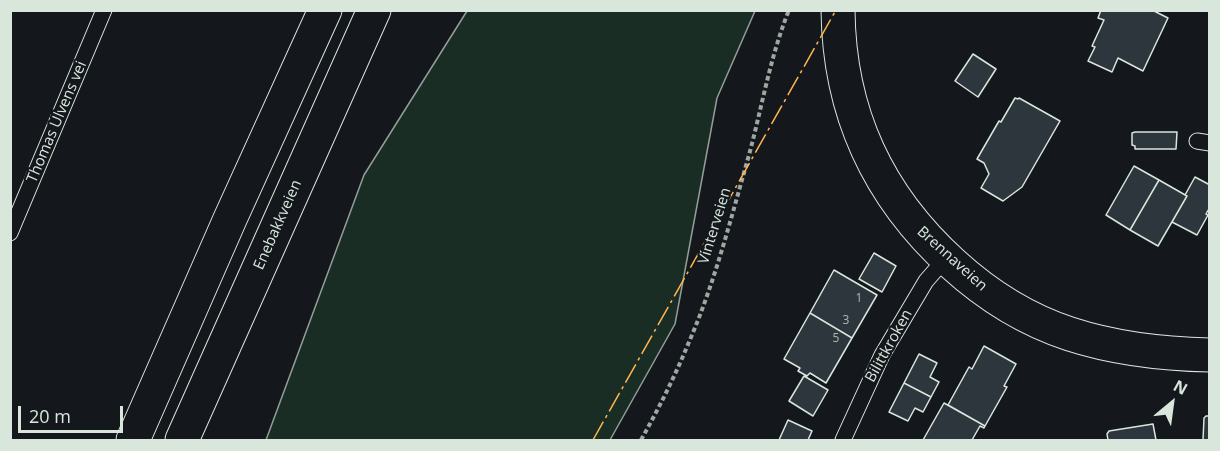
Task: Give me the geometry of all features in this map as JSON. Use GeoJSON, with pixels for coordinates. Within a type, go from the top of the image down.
{"type":"FeatureCollection","features":[{"type":"Feature","properties":{"kind":"main road"},"geometry":{"type":"LineString","coordinates":[[133,441],[325,10]]}},
{"type":"Feature","properties":{"kind":"main road","name":"Enebakkveien"},"geometry":{"type":"LineString","coordinates":[[182,441],[374,10]]}},
{"type":"Feature","properties":{"kind":"main road","name":"Brennaveien"},"geometry":{"type":"LineString","coordinates":[[838,10],[844,79],[861,136],[873,164],[889,192],[918,230],[946,258],[989,294],[1040,322],[1068,334],[1135,350],[1209,355]]}},
{"type":"Feature","properties":{"kind":"lane","name":"Thomas Ulvens vei"},"geometry":{"type":"LineString","coordinates":[[10,233],[104,10]]}},
{"type":"Feature","properties":{"kind":"lane","name":"Bilittkroken"},"geometry":{"type":"LineString","coordinates":[[843,441],[882,355],[926,281],[946,258]]}},
{"type":"Feature","properties":{"kind":"path","name":"Vinterveien"},"geometry":{"type":"LineString","coordinates":[[641,441],[677,372],[705,299],[727,232],[775,51],[789,10]]}},
{"type":"Feature","properties":{"kind":"green space"},"geometry":{"type":"Polygon","coordinates":[[[467,11],[755,11],[717,98],[675,324],[610,440],[266,440],[364,175],[467,11]]]}},
{"type":"Feature","properties":{"kind":"building"},"geometry":{"type":"Polygon","coordinates":[[[1101,10],[1152,10],[1168,18],[1143,71],[1118,58],[1112,72],[1088,61],[1104,20],[1098,18],[1101,10]]]}},
{"type":"Feature","properties":{"kind":"building"},"geometry":{"type":"Polygon","coordinates":[[[973,54],[996,69],[978,97],[955,81],[973,54]]]}},
{"type":"Feature","properties":{"kind":"building"},"geometry":{"type":"Polygon","coordinates":[[[1015,98],[1019,98],[1060,121],[1022,187],[1003,201],[981,188],[989,174],[984,163],[977,159],[1015,98]]]}},
{"type":"Feature","properties":{"kind":"building"},"geometry":{"type":"Polygon","coordinates":[[[1177,132],[1176,149],[1135,149],[1132,145],[1132,133],[1177,132]]]}},
{"type":"Feature","properties":{"kind":"building"},"geometry":{"type":"Polygon","coordinates":[[[1134,166],[1159,180],[1130,230],[1106,215],[1134,166]]]}},
{"type":"Feature","properties":{"kind":"building"},"geometry":{"type":"Polygon","coordinates":[[[1195,177],[1210,185],[1210,207],[1206,214],[1208,215],[1197,235],[1172,222],[1195,177]]]}},
{"type":"Feature","properties":{"kind":"building"},"geometry":{"type":"Polygon","coordinates":[[[1159,180],[1187,196],[1158,246],[1130,230],[1159,180]]]}},
{"type":"Feature","properties":{"kind":"building"},"geometry":{"type":"Polygon","coordinates":[[[874,253],[896,266],[882,292],[859,279],[874,253]]]}},
{"type":"Feature","properties":{"kind":"building"},"geometry":{"type":"Polygon","coordinates":[[[834,270],[877,295],[852,338],[810,313],[834,270]]]}},
{"type":"Feature","properties":{"kind":"building"},"geometry":{"type":"Polygon","coordinates":[[[810,313],[852,338],[826,383],[810,373],[807,376],[798,371],[800,368],[784,359],[810,313]]]}},
{"type":"Feature","properties":{"kind":"building"},"geometry":{"type":"Polygon","coordinates":[[[984,346],[1016,364],[1004,386],[1007,387],[985,426],[948,405],[969,367],[972,369],[984,346]]]}},
{"type":"Feature","properties":{"kind":"building"},"geometry":{"type":"Polygon","coordinates":[[[919,354],[937,363],[930,377],[939,382],[931,397],[904,383],[919,354]]]}},
{"type":"Feature","properties":{"kind":"building"},"geometry":{"type":"Polygon","coordinates":[[[804,376],[828,390],[813,416],[789,401],[804,376]]]}},
{"type":"Feature","properties":{"kind":"building"},"geometry":{"type":"Polygon","coordinates":[[[904,383],[931,397],[923,412],[915,408],[908,421],[889,412],[904,383]]]}},
{"type":"Feature","properties":{"kind":"building"},"geometry":{"type":"Polygon","coordinates":[[[944,403],[985,426],[984,428],[980,426],[972,440],[923,440],[944,403]]]}},
{"type":"Feature","properties":{"kind":"building"},"geometry":{"type":"Polygon","coordinates":[[[1206,416],[1210,416],[1210,440],[1203,440],[1206,416]]]}},
{"type":"Feature","properties":{"kind":"building"},"geometry":{"type":"Polygon","coordinates":[[[788,420],[812,431],[808,440],[779,440],[788,420]]]}},
{"type":"Feature","properties":{"kind":"building"},"geometry":{"type":"Polygon","coordinates":[[[1153,424],[1156,440],[1108,440],[1109,431],[1153,424]]]}},
{"type":"Feature","properties":{"kind":"power"},"geometry":{"type":"LineString","coordinates":[[593,440],[836,10]]}}]}
